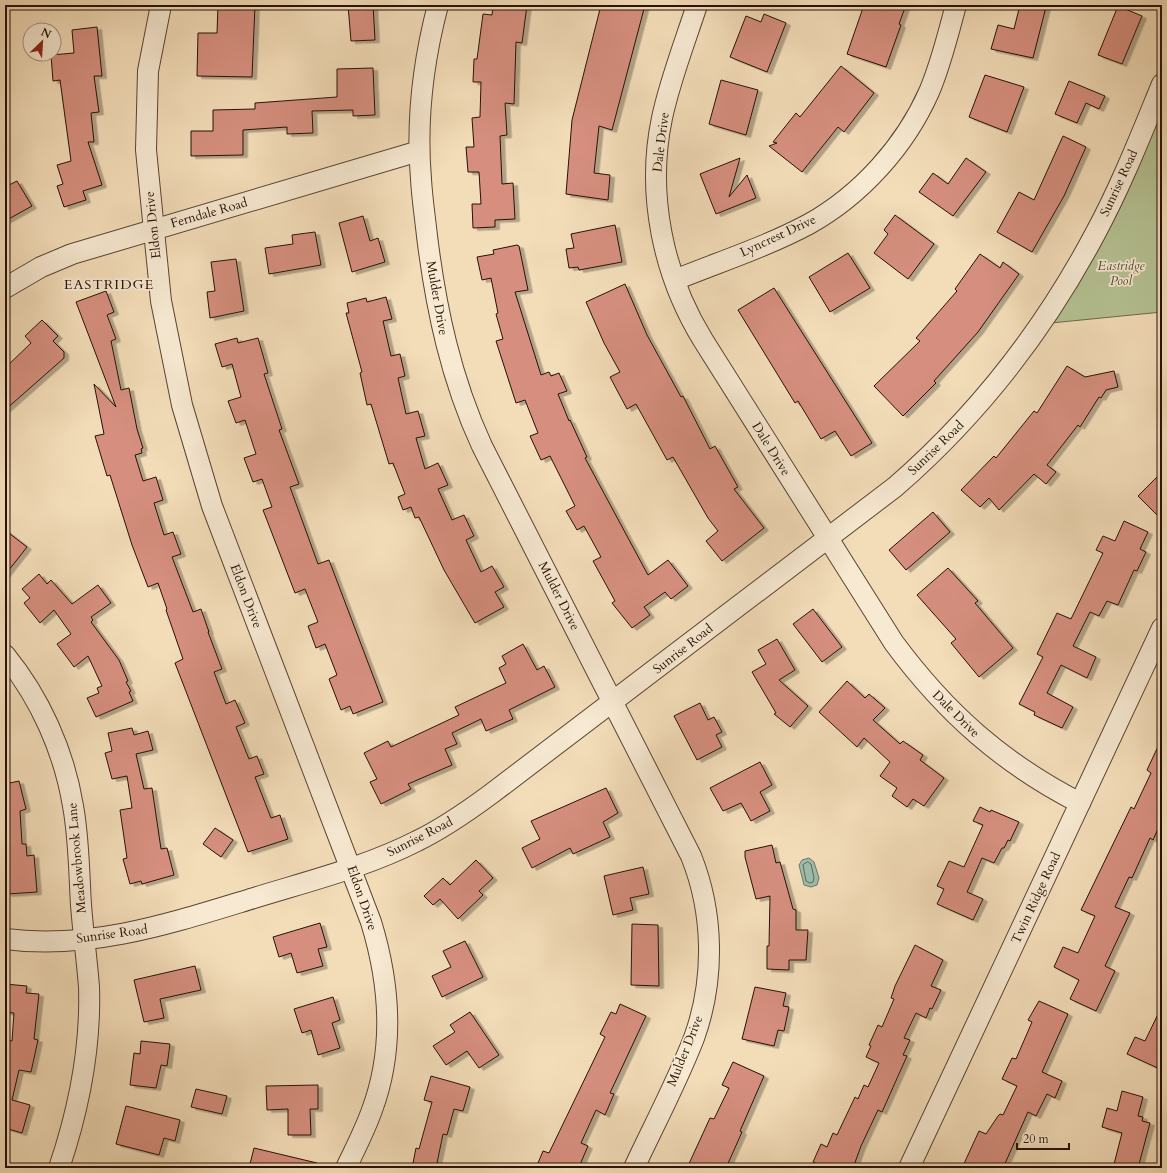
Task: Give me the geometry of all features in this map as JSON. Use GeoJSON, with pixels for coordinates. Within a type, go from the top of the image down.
{"type":"FeatureCollection","features":[{"type":"Feature","properties":{"kind":"street","name":"Eldon Drive"},"geometry":{"type":"LineString","coordinates":[[161,5],[151,52],[146,110],[146,156],[161,301],[174,370],[202,473],[246,596],[352,868],[382,958],[387,993],[387,1034],[381,1078],[372,1110],[346,1168]]}},
{"type":"Feature","properties":{"kind":"street","name":"Mulder Drive"},"geometry":{"type":"LineString","coordinates":[[438,5],[425,60],[420,111],[419,151],[422,192],[436,298],[449,357],[463,402],[482,446],[691,856],[703,894],[709,939],[706,992],[696,1031],[634,1168]]}},
{"type":"Feature","properties":{"kind":"street","name":"Dale Drive"},"geometry":{"type":"LineString","coordinates":[[697,5],[666,101],[657,154],[656,190],[663,242],[686,309],[697,331],[894,643],[943,703],[980,738],[999,753],[1037,778],[1080,803]]}},
{"type":"Feature","properties":{"kind":"street","name":"Lyncrest Drive"},"geometry":{"type":"LineString","coordinates":[[675,280],[784,236],[809,223],[841,202],[870,177],[904,135],[928,93],[940,61],[956,5]]}},
{"type":"Feature","properties":{"kind":"street","name":"Sunrise Road"},"geometry":{"type":"LineString","coordinates":[[5,939],[48,941],[84,940],[130,934],[172,924],[352,868],[416,842],[456,819],[613,702],[895,487],[929,456],[986,397],[1024,348],[1064,290],[1096,233],[1126,169],[1162,84]]}},
{"type":"Feature","properties":{"kind":"street","name":"Ferndale Road"},"geometry":{"type":"LineString","coordinates":[[5,288],[41,267],[72,254],[419,151]]}},
{"type":"Feature","properties":{"kind":"street","name":"Twin Ridge Road"},"geometry":{"type":"LineString","coordinates":[[909,1168],[1162,628]]}},
{"type":"Feature","properties":{"kind":"street","name":"Meadowbrook Lane"},"geometry":{"type":"LineString","coordinates":[[5,655],[20,675],[38,705],[53,737],[65,773],[75,820],[88,986],[87,1050],[80,1098],[59,1168]]}},
{"type":"Feature","properties":{"kind":"green space","name":"Eastridge Pool"},"geometry":{"type":"Polygon","coordinates":[[[1162,84],[1162,312],[1041,324],[1162,84]]]}},
{"type":"Feature","properties":{"kind":"water"},"geometry":{"type":"Polygon","coordinates":[[[809,858],[814,862],[819,878],[817,885],[811,887],[804,885],[799,865],[802,860],[809,858]]]}},
{"type":"Feature","properties":{"kind":"building"},"geometry":{"type":"Polygon","coordinates":[[[218,5],[255,5],[252,77],[197,76],[198,33],[217,33],[218,5]]]}},
{"type":"Feature","properties":{"kind":"building"},"geometry":{"type":"Polygon","coordinates":[[[348,5],[373,5],[375,40],[351,41],[348,5]]]}},
{"type":"Feature","properties":{"kind":"building"},"geometry":{"type":"Polygon","coordinates":[[[493,5],[527,5],[522,43],[516,42],[514,104],[505,103],[507,135],[500,136],[502,184],[513,183],[515,219],[495,220],[495,227],[473,228],[472,204],[481,204],[479,172],[468,172],[466,147],[474,147],[472,118],[480,117],[481,82],[473,82],[474,59],[477,59],[483,14],[492,15],[493,5]]]}},
{"type":"Feature","properties":{"kind":"building"},"geometry":{"type":"Polygon","coordinates":[[[601,5],[645,5],[612,130],[599,126],[594,173],[610,175],[608,200],[566,194],[572,120],[601,5]]]}},
{"type":"Feature","properties":{"kind":"building"},"geometry":{"type":"Polygon","coordinates":[[[864,5],[906,5],[899,24],[901,25],[886,67],[847,54],[864,5]]]}},
{"type":"Feature","properties":{"kind":"building"},"geometry":{"type":"Polygon","coordinates":[[[1020,5],[1039,5],[1046,7],[1033,58],[991,49],[998,25],[1014,29],[1020,5]]]}},
{"type":"Feature","properties":{"kind":"building"},"geometry":{"type":"Polygon","coordinates":[[[1118,6],[1142,16],[1122,64],[1098,55],[1118,6]]]}},
{"type":"Feature","properties":{"kind":"building"},"geometry":{"type":"Polygon","coordinates":[[[764,14],[786,23],[767,72],[730,57],[746,16],[761,22],[764,14]]]}},
{"type":"Feature","properties":{"kind":"building"},"geometry":{"type":"Polygon","coordinates":[[[97,27],[102,76],[94,76],[99,112],[91,113],[94,142],[88,142],[102,185],[83,191],[86,200],[64,207],[57,186],[63,184],[57,165],[71,161],[60,80],[53,81],[52,62],[62,62],[62,54],[74,53],[72,30],[97,27]]]}},
{"type":"Feature","properties":{"kind":"building"},"geometry":{"type":"Polygon","coordinates":[[[841,66],[874,93],[844,132],[838,127],[802,172],[769,146],[777,143],[773,142],[796,113],[800,117],[841,66]]]}},
{"type":"Feature","properties":{"kind":"building"},"geometry":{"type":"Polygon","coordinates":[[[373,68],[375,115],[353,116],[353,110],[312,111],[313,133],[287,134],[287,127],[243,130],[243,155],[191,156],[191,131],[213,131],[213,110],[255,109],[255,103],[337,97],[337,69],[373,68]]]}},
{"type":"Feature","properties":{"kind":"building"},"geometry":{"type":"Polygon","coordinates":[[[985,75],[1024,87],[1007,132],[969,117],[985,75]]]}},
{"type":"Feature","properties":{"kind":"building"},"geometry":{"type":"Polygon","coordinates":[[[721,80],[758,90],[746,135],[709,124],[721,80]]]}},
{"type":"Feature","properties":{"kind":"building"},"geometry":{"type":"Polygon","coordinates":[[[1069,81],[1105,96],[1099,109],[1086,103],[1077,123],[1055,114],[1069,81]]]}},
{"type":"Feature","properties":{"kind":"building"},"geometry":{"type":"Polygon","coordinates":[[[1063,136],[1086,147],[1064,196],[1032,252],[997,232],[1019,192],[1034,200],[1063,136]]]}},
{"type":"Feature","properties":{"kind":"building"},"geometry":{"type":"Polygon","coordinates":[[[740,158],[729,197],[747,175],[756,198],[716,214],[700,174],[740,158]]]}},
{"type":"Feature","properties":{"kind":"building"},"geometry":{"type":"Polygon","coordinates":[[[966,158],[986,172],[953,216],[919,192],[933,173],[948,184],[966,158]]]}},
{"type":"Feature","properties":{"kind":"building"},"geometry":{"type":"Polygon","coordinates":[[[17,181],[32,206],[5,221],[5,187],[17,181]]]}},
{"type":"Feature","properties":{"kind":"building"},"geometry":{"type":"Polygon","coordinates":[[[895,215],[934,244],[908,279],[874,253],[888,234],[884,230],[895,215]]]}},
{"type":"Feature","properties":{"kind":"building"},"geometry":{"type":"Polygon","coordinates":[[[363,216],[370,241],[378,238],[385,262],[352,272],[339,223],[363,216]]]}},
{"type":"Feature","properties":{"kind":"building"},"geometry":{"type":"Polygon","coordinates":[[[615,225],[622,262],[579,270],[578,267],[569,268],[566,249],[574,248],[571,234],[615,225]]]}},
{"type":"Feature","properties":{"kind":"building"},"geometry":{"type":"Polygon","coordinates":[[[315,232],[321,265],[269,274],[265,248],[293,244],[292,235],[315,232]]]}},
{"type":"Feature","properties":{"kind":"building"},"geometry":{"type":"Polygon","coordinates":[[[517,245],[519,246],[528,290],[515,292],[541,375],[549,372],[551,376],[559,373],[567,391],[558,394],[569,421],[570,420],[587,457],[585,458],[648,575],[668,560],[688,586],[671,599],[665,592],[644,607],[650,615],[632,628],[612,603],[615,601],[593,561],[601,557],[584,526],[577,530],[566,511],[575,506],[550,456],[541,460],[530,436],[538,433],[525,400],[516,403],[496,341],[503,339],[496,314],[498,313],[491,278],[482,280],[477,257],[494,254],[493,250],[517,245]]]}},
{"type":"Feature","properties":{"kind":"building"},"geometry":{"type":"Polygon","coordinates":[[[848,253],[870,288],[830,312],[809,277],[848,253]]]}},
{"type":"Feature","properties":{"kind":"building"},"geometry":{"type":"Polygon","coordinates":[[[980,254],[1000,268],[1003,262],[1019,274],[978,332],[934,381],[936,383],[903,416],[874,386],[920,341],[916,338],[957,291],[955,289],[980,254]]]}},
{"type":"Feature","properties":{"kind":"building"},"geometry":{"type":"Polygon","coordinates":[[[236,259],[244,311],[210,318],[207,292],[215,291],[211,262],[236,259]]]}},
{"type":"Feature","properties":{"kind":"building"},"geometry":{"type":"Polygon","coordinates":[[[625,284],[647,335],[681,397],[683,396],[710,449],[715,446],[738,487],[734,489],[764,528],[722,561],[706,541],[718,531],[708,518],[673,457],[667,460],[636,404],[627,409],[610,377],[620,372],[604,343],[586,302],[625,284]]]}},
{"type":"Feature","properties":{"kind":"building"},"geometry":{"type":"Polygon","coordinates":[[[774,288],[872,443],[851,456],[835,431],[821,439],[798,401],[795,403],[738,310],[774,288]]]}},
{"type":"Feature","properties":{"kind":"building"},"geometry":{"type":"Polygon","coordinates":[[[106,291],[114,312],[107,315],[116,339],[111,341],[121,390],[129,388],[137,429],[143,448],[141,449],[142,453],[135,455],[143,481],[156,477],[163,500],[154,503],[164,535],[173,532],[181,554],[172,557],[193,612],[201,609],[222,669],[214,672],[226,704],[235,700],[245,723],[236,727],[249,759],[257,756],[264,774],[255,777],[271,818],[280,815],[288,839],[248,852],[175,663],[183,659],[158,583],[148,587],[132,545],[110,475],[107,476],[95,436],[104,434],[94,384],[116,407],[76,302],[106,291]]]}},
{"type":"Feature","properties":{"kind":"building"},"geometry":{"type":"Polygon","coordinates":[[[386,297],[392,319],[383,321],[391,356],[400,354],[405,376],[398,378],[406,414],[418,411],[425,436],[416,438],[425,469],[438,463],[448,485],[438,489],[452,520],[464,515],[474,536],[466,540],[481,572],[492,566],[504,587],[495,592],[504,607],[475,623],[444,570],[419,517],[415,518],[411,507],[403,510],[398,497],[405,494],[393,463],[389,464],[371,404],[367,405],[360,373],[362,372],[346,313],[349,313],[347,303],[366,298],[367,302],[386,297]]]}},
{"type":"Feature","properties":{"kind":"building"},"geometry":{"type":"Polygon","coordinates":[[[42,320],[58,336],[53,341],[64,352],[64,358],[5,410],[5,368],[31,343],[25,336],[42,320]]]}},
{"type":"Feature","properties":{"kind":"building"},"geometry":{"type":"Polygon","coordinates":[[[237,338],[238,343],[258,338],[268,373],[264,374],[282,429],[279,430],[299,484],[290,487],[318,564],[329,560],[383,702],[353,714],[350,706],[341,710],[329,679],[337,675],[325,644],[316,648],[308,626],[318,622],[305,589],[295,593],[263,510],[272,507],[262,479],[253,482],[244,458],[256,454],[245,420],[236,423],[228,401],[241,397],[232,364],[222,367],[215,344],[237,338]]]}},
{"type":"Feature","properties":{"kind":"building"},"geometry":{"type":"Polygon","coordinates":[[[1067,366],[1085,377],[1114,371],[1118,387],[1106,390],[1101,398],[1099,397],[1080,427],[1078,425],[1047,465],[1056,472],[1046,484],[1034,474],[999,510],[989,498],[980,507],[961,490],[994,456],[996,458],[1034,411],[1037,413],[1067,366]]]}},
{"type":"Feature","properties":{"kind":"building"},"geometry":{"type":"Polygon","coordinates":[[[1162,472],[1162,520],[1138,496],[1162,472]]]}},
{"type":"Feature","properties":{"kind":"building"},"geometry":{"type":"Polygon","coordinates":[[[933,512],[950,532],[906,570],[889,550],[933,512]]]}},
{"type":"Feature","properties":{"kind":"building"},"geometry":{"type":"Polygon","coordinates":[[[1124,521],[1148,532],[1140,549],[1146,552],[1137,571],[1134,570],[1118,605],[1107,601],[1099,616],[1090,612],[1073,646],[1096,657],[1087,678],[1061,665],[1047,693],[1073,707],[1062,728],[1034,715],[1035,712],[1019,704],[1043,657],[1037,654],[1057,613],[1071,619],[1103,553],[1096,550],[1103,536],[1115,541],[1124,521]]]}},
{"type":"Feature","properties":{"kind":"building"},"geometry":{"type":"Polygon","coordinates":[[[5,530],[27,547],[5,575],[5,530]]]}},
{"type":"Feature","properties":{"kind":"building"},"geometry":{"type":"Polygon","coordinates":[[[948,568],[978,601],[975,603],[1013,648],[979,677],[951,643],[956,639],[917,595],[948,568]]]}},
{"type":"Feature","properties":{"kind":"building"},"geometry":{"type":"Polygon","coordinates":[[[39,574],[47,584],[51,580],[72,604],[98,585],[111,603],[91,617],[93,620],[91,622],[119,660],[128,681],[126,682],[131,691],[129,692],[133,701],[96,717],[87,698],[99,693],[97,688],[102,686],[88,656],[74,667],[57,644],[71,634],[54,610],[40,623],[24,603],[30,598],[22,589],[39,574]]]}},
{"type":"Feature","properties":{"kind":"building"},"geometry":{"type":"Polygon","coordinates":[[[813,609],[842,647],[822,662],[793,624],[813,609]]]}},
{"type":"Feature","properties":{"kind":"building"},"geometry":{"type":"Polygon","coordinates":[[[777,639],[795,670],[779,680],[808,706],[790,727],[774,714],[776,713],[752,672],[766,664],[758,650],[777,639]]]}},
{"type":"Feature","properties":{"kind":"building"},"geometry":{"type":"Polygon","coordinates":[[[523,644],[537,670],[544,666],[555,687],[509,710],[513,719],[486,731],[481,719],[452,733],[457,744],[445,749],[452,765],[408,784],[411,789],[381,804],[370,782],[377,779],[364,753],[388,741],[391,747],[459,715],[455,707],[506,683],[499,668],[506,664],[502,656],[523,644]]]}},
{"type":"Feature","properties":{"kind":"building"},"geometry":{"type":"Polygon","coordinates":[[[847,681],[865,698],[869,694],[885,708],[873,720],[900,744],[903,741],[923,755],[920,760],[944,778],[924,806],[913,799],[907,807],[892,796],[897,788],[880,776],[890,762],[864,738],[857,747],[819,712],[847,681]]]}},
{"type":"Feature","properties":{"kind":"building"},"geometry":{"type":"Polygon","coordinates":[[[700,703],[708,720],[714,717],[722,732],[716,735],[722,747],[697,760],[674,716],[700,703]]]}},
{"type":"Feature","properties":{"kind":"building"},"geometry":{"type":"Polygon","coordinates":[[[132,728],[134,735],[148,731],[153,750],[136,754],[144,789],[152,788],[161,849],[167,848],[174,875],[142,884],[141,881],[130,884],[123,859],[127,858],[120,810],[132,808],[127,776],[112,779],[105,753],[112,751],[108,733],[132,728]]]}},
{"type":"Feature","properties":{"kind":"building"},"geometry":{"type":"Polygon","coordinates":[[[1162,738],[1162,820],[1153,840],[1150,838],[1132,878],[1129,877],[1115,907],[1130,913],[1105,966],[1115,971],[1096,1011],[1070,999],[1079,980],[1054,967],[1063,947],[1078,953],[1095,916],[1081,910],[1131,807],[1134,809],[1151,773],[1147,770],[1162,738]]]}},
{"type":"Feature","properties":{"kind":"building"},"geometry":{"type":"Polygon","coordinates":[[[760,762],[772,785],[760,792],[770,811],[751,821],[741,803],[723,811],[710,788],[760,762]]]}},
{"type":"Feature","properties":{"kind":"building"},"geometry":{"type":"Polygon","coordinates":[[[19,781],[26,809],[20,811],[22,844],[26,844],[27,856],[34,855],[37,892],[7,894],[5,867],[5,784],[19,781]]]}},
{"type":"Feature","properties":{"kind":"building"},"geometry":{"type":"Polygon","coordinates":[[[606,788],[618,813],[603,822],[610,837],[573,854],[570,848],[532,868],[522,848],[540,839],[531,821],[606,788]]]}},
{"type":"Feature","properties":{"kind":"building"},"geometry":{"type":"Polygon","coordinates":[[[980,807],[1019,822],[1010,841],[1008,840],[1004,848],[1002,848],[994,863],[982,858],[967,892],[983,899],[973,920],[937,904],[944,889],[937,886],[949,861],[964,867],[983,825],[973,821],[980,807]]]}},
{"type":"Feature","properties":{"kind":"building"},"geometry":{"type":"Polygon","coordinates":[[[215,828],[233,840],[221,857],[203,844],[215,828]]]}},
{"type":"Feature","properties":{"kind":"building"},"geometry":{"type":"Polygon","coordinates":[[[772,845],[776,863],[780,862],[793,909],[796,910],[796,930],[808,930],[806,960],[789,960],[789,970],[767,969],[770,896],[756,899],[745,857],[745,851],[772,845]]]}},
{"type":"Feature","properties":{"kind":"building"},"geometry":{"type":"Polygon","coordinates":[[[476,860],[493,878],[479,891],[483,895],[458,919],[440,899],[433,905],[424,896],[443,878],[450,885],[476,860]]]}},
{"type":"Feature","properties":{"kind":"building"},"geometry":{"type":"Polygon","coordinates":[[[643,867],[649,894],[630,898],[633,910],[613,915],[604,876],[643,867]]]}},
{"type":"Feature","properties":{"kind":"building"},"geometry":{"type":"Polygon","coordinates":[[[320,923],[327,947],[318,949],[323,966],[297,973],[291,953],[279,957],[273,937],[320,923]]]}},
{"type":"Feature","properties":{"kind":"building"},"geometry":{"type":"Polygon","coordinates":[[[632,924],[658,925],[659,986],[631,985],[632,924]]]}},
{"type":"Feature","properties":{"kind":"building"},"geometry":{"type":"Polygon","coordinates":[[[465,941],[483,977],[442,997],[432,976],[451,967],[443,951],[465,941]]]}},
{"type":"Feature","properties":{"kind":"building"},"geometry":{"type":"Polygon","coordinates":[[[915,945],[943,960],[931,986],[941,990],[926,1018],[916,1013],[904,1038],[910,1040],[903,1055],[907,1056],[882,1112],[878,1110],[861,1146],[853,1168],[826,1168],[813,1162],[821,1144],[827,1147],[833,1133],[837,1135],[855,1097],[858,1099],[864,1085],[868,1087],[879,1063],[866,1057],[871,1046],[869,1045],[878,1025],[882,1027],[894,999],[891,998],[895,986],[915,945]]]}},
{"type":"Feature","properties":{"kind":"building"},"geometry":{"type":"Polygon","coordinates":[[[195,966],[201,990],[160,999],[164,1018],[144,1022],[134,980],[195,966]]]}},
{"type":"Feature","properties":{"kind":"building"},"geometry":{"type":"Polygon","coordinates":[[[5,984],[27,986],[26,993],[39,994],[34,1039],[38,1040],[31,1072],[19,1070],[12,1100],[30,1105],[22,1133],[5,1128],[5,1039],[12,1041],[14,1013],[5,1012],[5,984]]]}},
{"type":"Feature","properties":{"kind":"building"},"geometry":{"type":"Polygon","coordinates":[[[755,987],[786,993],[783,1006],[789,1007],[784,1031],[778,1030],[774,1046],[742,1039],[755,987]]]}},
{"type":"Feature","properties":{"kind":"building"},"geometry":{"type":"Polygon","coordinates":[[[333,997],[340,1020],[332,1023],[340,1048],[318,1055],[311,1030],[302,1033],[294,1009],[333,997]]]}},
{"type":"Feature","properties":{"kind":"building"},"geometry":{"type":"Polygon","coordinates":[[[1039,1001],[1068,1014],[1042,1072],[1062,1081],[1055,1098],[1047,1094],[1036,1116],[1028,1112],[1003,1168],[962,1168],[979,1131],[986,1134],[998,1116],[1000,1114],[1003,1115],[1017,1086],[1002,1079],[1012,1058],[1016,1059],[1032,1022],[1028,1020],[1039,1001]]]}},
{"type":"Feature","properties":{"kind":"building"},"geometry":{"type":"Polygon","coordinates":[[[620,1004],[646,1016],[610,1093],[614,1094],[605,1115],[596,1110],[581,1143],[588,1146],[579,1167],[580,1168],[542,1168],[543,1166],[538,1163],[543,1151],[549,1153],[605,1037],[600,1034],[611,1012],[616,1014],[620,1004]]]}},
{"type":"Feature","properties":{"kind":"building"},"geometry":{"type":"Polygon","coordinates":[[[1162,1006],[1162,1070],[1127,1054],[1135,1037],[1145,1041],[1162,1006]]]}},
{"type":"Feature","properties":{"kind":"building"},"geometry":{"type":"Polygon","coordinates":[[[470,1012],[499,1055],[479,1068],[467,1051],[446,1065],[433,1046],[455,1032],[450,1025],[470,1012]]]}},
{"type":"Feature","properties":{"kind":"building"},"geometry":{"type":"Polygon","coordinates":[[[141,1041],[170,1044],[167,1066],[161,1065],[156,1088],[130,1085],[134,1053],[140,1054],[141,1041]]]}},
{"type":"Feature","properties":{"kind":"building"},"geometry":{"type":"Polygon","coordinates":[[[733,1062],[764,1076],[740,1131],[742,1132],[726,1168],[687,1168],[710,1118],[714,1119],[729,1088],[722,1085],[733,1062]]]}},
{"type":"Feature","properties":{"kind":"building"},"geometry":{"type":"Polygon","coordinates":[[[431,1076],[470,1087],[463,1111],[454,1109],[447,1135],[443,1134],[436,1168],[412,1168],[416,1148],[419,1149],[432,1102],[424,1100],[431,1076]]]}},
{"type":"Feature","properties":{"kind":"building"},"geometry":{"type":"Polygon","coordinates":[[[318,1085],[318,1109],[310,1109],[311,1135],[288,1135],[288,1109],[267,1110],[266,1086],[318,1085]]]}},
{"type":"Feature","properties":{"kind":"building"},"geometry":{"type":"Polygon","coordinates":[[[196,1089],[227,1096],[222,1114],[191,1107],[196,1089]]]}},
{"type":"Feature","properties":{"kind":"building"},"geometry":{"type":"Polygon","coordinates":[[[1122,1091],[1143,1097],[1138,1116],[1143,1117],[1142,1121],[1150,1123],[1138,1168],[1113,1168],[1122,1133],[1102,1127],[1107,1108],[1117,1111],[1122,1091]]]}},
{"type":"Feature","properties":{"kind":"building"},"geometry":{"type":"Polygon","coordinates":[[[126,1106],[180,1120],[175,1141],[164,1138],[159,1155],[116,1144],[126,1106]]]}},
{"type":"Feature","properties":{"kind":"building"},"geometry":{"type":"Polygon","coordinates":[[[254,1148],[317,1163],[316,1168],[249,1168],[254,1148]]]}},
{"type":"Feature","properties":{"kind":"district","name":"EASTRIDGE"},"geometry":{"type":"Point","coordinates":[109,284]}}]}
